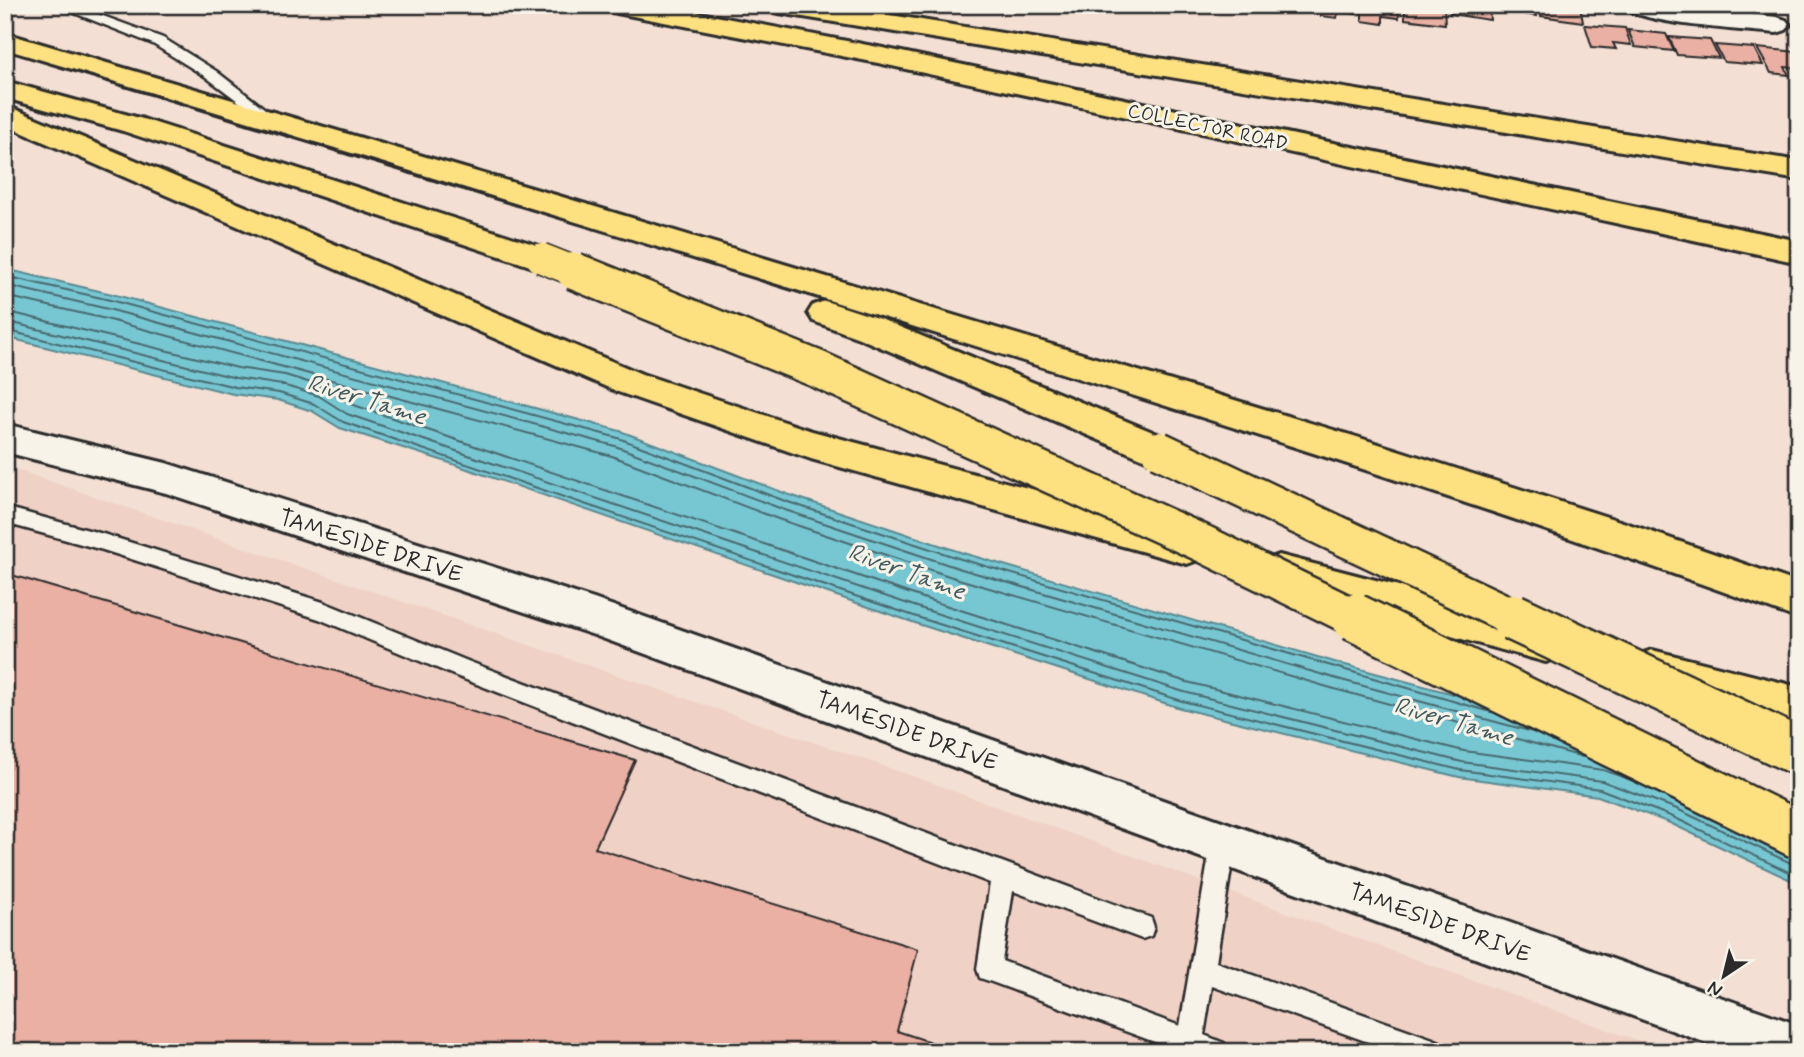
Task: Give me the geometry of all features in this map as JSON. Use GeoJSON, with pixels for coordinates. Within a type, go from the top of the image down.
{"type":"FeatureCollection","features":[{"type":"Feature","properties":{"kind":"highway","name":"COLLECTOR ROAD"},"geometry":{"type":"LineString","coordinates":[[617,5],[892,58],[1799,252]]}},
{"type":"Feature","properties":{"kind":"highway"},"geometry":{"type":"LineString","coordinates":[[779,5],[1799,171]]}},
{"type":"Feature","properties":{"kind":"highway"},"geometry":{"type":"LineString","coordinates":[[5,41],[640,229],[1615,534],[1799,601]]}},
{"type":"Feature","properties":{"kind":"highway"},"geometry":{"type":"LineString","coordinates":[[5,89],[133,125],[541,258],[817,369],[1204,544],[1799,835]]}},
{"type":"Feature","properties":{"kind":"highway"},"geometry":{"type":"LineString","coordinates":[[5,114],[272,227],[531,342],[630,383],[741,423],[811,445],[1485,627],[1799,707]]}},
{"type":"Feature","properties":{"kind":"highway"},"geometry":{"type":"LineString","coordinates":[[349,142],[585,229],[871,329],[1159,450],[1799,752]]}},
{"type":"Feature","properties":{"kind":"street"},"geometry":{"type":"LineString","coordinates":[[1636,5],[1653,12],[1777,25]]}},
{"type":"Feature","properties":{"kind":"street","name":"TAMESIDE DRIVE"},"geometry":{"type":"LineString","coordinates":[[5,438],[166,478],[594,617],[1799,1051]]}},
{"type":"Feature","properties":{"kind":"lane"},"geometry":{"type":"LineString","coordinates":[[60,5],[158,41],[211,74],[271,119]]}},
{"type":"Feature","properties":{"kind":"lane"},"geometry":{"type":"LineString","coordinates":[[5,515],[103,542],[323,611],[527,694],[1142,927]]}},
{"type":"Feature","properties":{"kind":"lane"},"geometry":{"type":"LineString","coordinates":[[1190,1042],[1223,844]]}},
{"type":"Feature","properties":{"kind":"lane"},"geometry":{"type":"LineString","coordinates":[[1003,876],[989,969],[1215,1052]]}},
{"type":"Feature","properties":{"kind":"lane"},"geometry":{"type":"LineString","coordinates":[[1202,970],[1433,1052]]}},
{"type":"Feature","properties":{"kind":"shaded area"},"geometry":{"type":"Polygon","coordinates":[[[5,466],[918,778],[1669,1052],[5,1052],[5,466]]]}},
{"type":"Feature","properties":{"kind":"water","name":"River Tame"},"geometry":{"type":"Polygon","coordinates":[[[5,269],[112,294],[620,431],[787,494],[963,553],[1338,663],[1661,750],[1799,812],[1799,884],[1670,823],[1598,796],[1459,777],[1180,708],[921,625],[444,461],[340,428],[312,411],[278,400],[233,394],[5,337],[5,269]]]}},
{"type":"Feature","properties":{"kind":"building"},"geometry":{"type":"Polygon","coordinates":[[[1241,5],[1276,5],[1276,9],[1256,6],[1255,12],[1240,10],[1241,5]]]}},
{"type":"Feature","properties":{"kind":"building"},"geometry":{"type":"Polygon","coordinates":[[[1322,5],[1358,5],[1357,14],[1338,11],[1337,18],[1321,16],[1322,5]]]}},
{"type":"Feature","properties":{"kind":"building"},"geometry":{"type":"Polygon","coordinates":[[[1362,5],[1398,5],[1399,18],[1383,16],[1383,24],[1362,21],[1362,5]]]}},
{"type":"Feature","properties":{"kind":"building"},"geometry":{"type":"Polygon","coordinates":[[[1405,5],[1444,5],[1445,24],[1405,19],[1405,5]]]}},
{"type":"Feature","properties":{"kind":"building"},"geometry":{"type":"Polygon","coordinates":[[[1450,5],[1489,5],[1490,20],[1450,14],[1450,5]]]}},
{"type":"Feature","properties":{"kind":"building"},"geometry":{"type":"Polygon","coordinates":[[[1496,5],[1536,5],[1537,16],[1496,10],[1496,5]]]}},
{"type":"Feature","properties":{"kind":"building"},"geometry":{"type":"Polygon","coordinates":[[[1540,5],[1580,6],[1583,22],[1541,16],[1540,5]]]}},
{"type":"Feature","properties":{"kind":"building"},"geometry":{"type":"Polygon","coordinates":[[[1585,25],[1625,28],[1631,45],[1613,43],[1616,49],[1592,47],[1585,25]]]}},
{"type":"Feature","properties":{"kind":"building"},"geometry":{"type":"Polygon","coordinates":[[[1628,30],[1666,34],[1674,51],[1635,47],[1628,30]]]}},
{"type":"Feature","properties":{"kind":"building"},"geometry":{"type":"Polygon","coordinates":[[[1669,37],[1710,40],[1719,58],[1677,55],[1669,37]]]}},
{"type":"Feature","properties":{"kind":"building"},"geometry":{"type":"Polygon","coordinates":[[[1715,45],[1754,48],[1763,65],[1724,62],[1715,45]]]}},
{"type":"Feature","properties":{"kind":"building"},"geometry":{"type":"Polygon","coordinates":[[[1757,48],[1797,52],[1799,68],[1785,67],[1789,75],[1771,73],[1757,48]]]}},
{"type":"Feature","properties":{"kind":"building"},"geometry":{"type":"Polygon","coordinates":[[[5,573],[635,760],[595,848],[918,949],[897,1031],[961,1052],[5,1052],[5,573]]]}}]}
